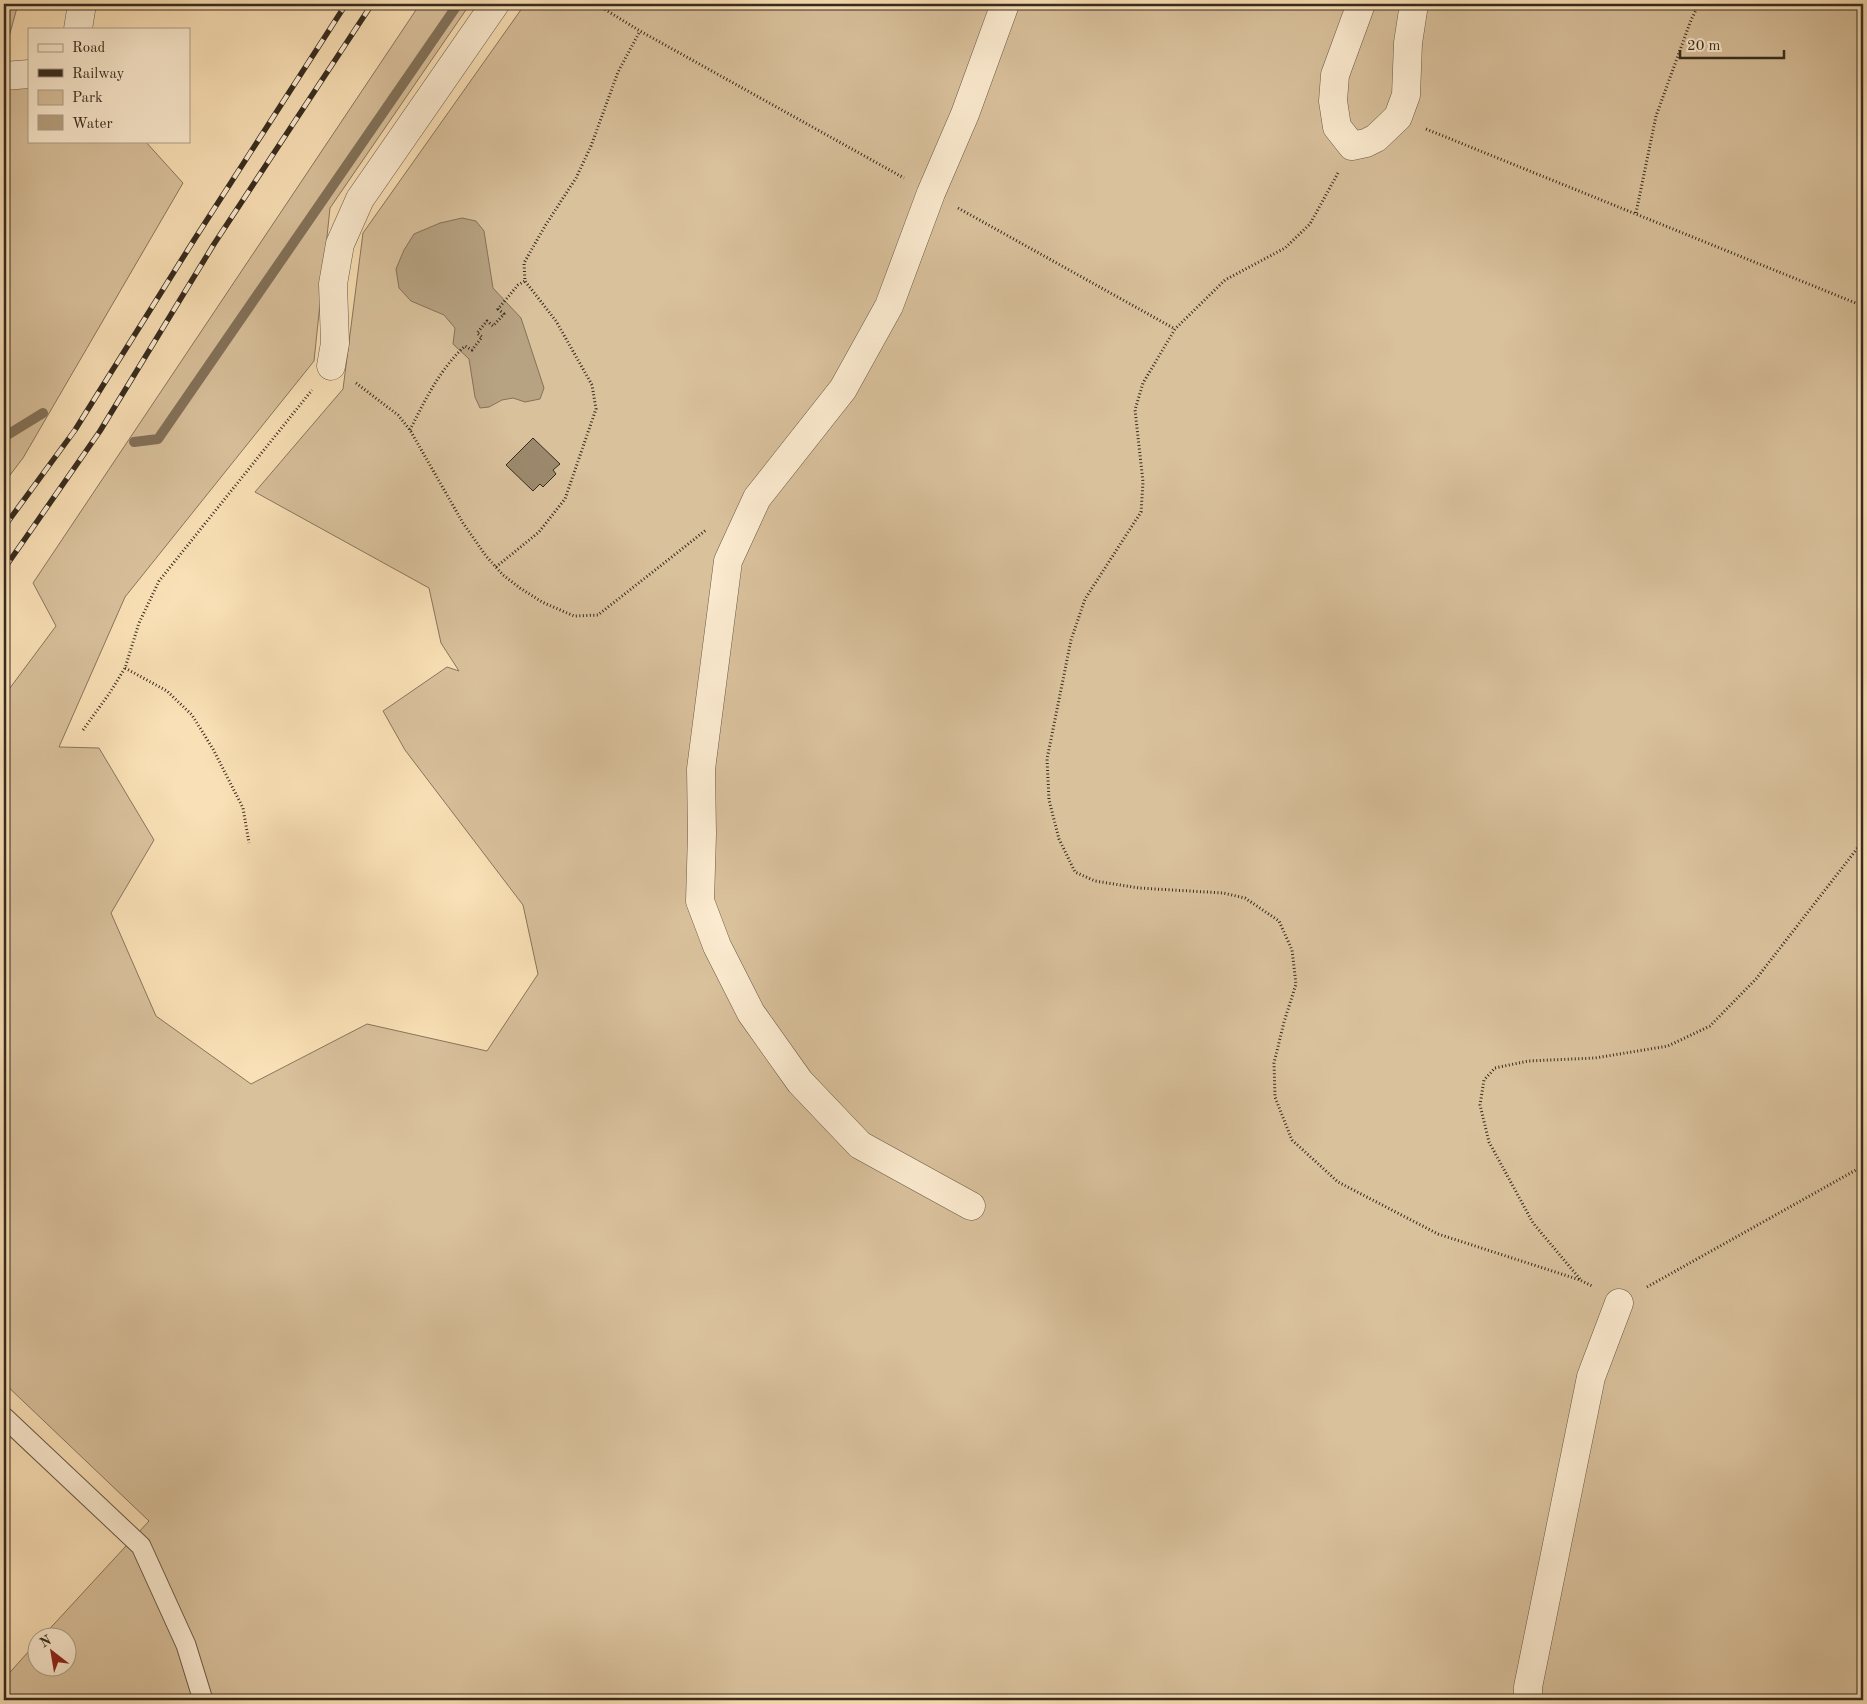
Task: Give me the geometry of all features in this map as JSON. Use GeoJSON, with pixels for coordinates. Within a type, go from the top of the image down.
{"type":"FeatureCollection","features":[{"type":"Feature","properties":{"kind":"street"},"geometry":{"type":"LineString","coordinates":[[78,28],[82,4]]}},
{"type":"Feature","properties":{"kind":"street"},"geometry":{"type":"LineString","coordinates":[[331,366],[335,343],[333,284],[340,244],[360,198],[494,4]]}},
{"type":"Feature","properties":{"kind":"street"},"geometry":{"type":"LineString","coordinates":[[971,1206],[860,1145],[800,1082],[751,1013],[717,946],[700,901],[701,769],[728,561],[757,498],[843,389],[889,306],[931,193],[965,114],[1005,4]]}},
{"type":"Feature","properties":{"kind":"street"},"geometry":{"type":"LineString","coordinates":[[1361,4],[1335,74],[1333,101],[1337,127],[1352,146],[1366,144],[1376,138],[1398,117],[1406,95],[1408,42],[1414,4]]}},
{"type":"Feature","properties":{"kind":"street"},"geometry":{"type":"LineString","coordinates":[[4,76],[28,74]]}},
{"type":"Feature","properties":{"kind":"street"},"geometry":{"type":"LineString","coordinates":[[1528,1700],[1528,1687],[1591,1377],[1620,1303]]}},
{"type":"Feature","properties":{"kind":"lane"},"geometry":{"type":"LineString","coordinates":[[4,1417],[141,1546],[186,1645],[203,1700]]}},
{"type":"Feature","properties":{"kind":"path"},"geometry":{"type":"LineString","coordinates":[[596,4],[640,31],[1175,330]]}},
{"type":"Feature","properties":{"kind":"path"},"geometry":{"type":"LineString","coordinates":[[1636,213],[1656,116],[1691,20],[1699,4]]}},
{"type":"Feature","properties":{"kind":"path"},"geometry":{"type":"LineString","coordinates":[[496,567],[539,532],[565,499],[596,409],[592,385],[582,364],[556,321],[525,280],[524,263],[576,178],[591,146],[618,72],[640,31]]}},
{"type":"Feature","properties":{"kind":"path"},"geometry":{"type":"LineString","coordinates":[[1398,117],[1863,306]]}},
{"type":"Feature","properties":{"kind":"path"},"geometry":{"type":"LineString","coordinates":[[1352,146],[1310,224],[1285,248],[1225,280],[1175,330],[1143,383],[1135,410],[1143,482],[1141,512],[1085,599],[1071,640],[1047,759],[1049,800],[1059,839],[1075,872],[1095,882],[1138,888],[1224,892],[1245,898],[1279,921],[1292,950],[1296,984],[1274,1063],[1275,1097],[1292,1140],[1338,1182],[1438,1234],[1580,1280],[1620,1303],[1863,1166]]}},
{"type":"Feature","properties":{"kind":"path"},"geometry":{"type":"LineString","coordinates":[[410,430],[428,393],[454,356],[465,346],[472,350],[482,337],[477,333],[487,321],[493,326],[504,314],[498,309],[518,285],[525,280]]}},
{"type":"Feature","properties":{"kind":"path"},"geometry":{"type":"LineString","coordinates":[[83,730],[125,668],[140,623],[159,581],[282,430],[331,366],[398,415],[410,430],[462,523],[496,567],[520,588],[542,602],[574,616],[598,615],[713,524]]}},
{"type":"Feature","properties":{"kind":"path"},"geometry":{"type":"LineString","coordinates":[[125,668],[167,690],[192,715],[213,749],[243,808],[249,843]]}},
{"type":"Feature","properties":{"kind":"path"},"geometry":{"type":"LineString","coordinates":[[1580,1280],[1533,1223],[1489,1142],[1480,1105],[1484,1080],[1495,1068],[1528,1061],[1595,1058],[1668,1046],[1710,1026],[1756,979],[1863,841]]}},
{"type":"Feature","properties":{"kind":"green space"},"geometry":{"type":"Polygon","coordinates":[[[4,4],[18,4],[7,44],[4,45],[4,4]]]}},
{"type":"Feature","properties":{"kind":"green space"},"geometry":{"type":"Polygon","coordinates":[[[420,4],[470,4],[330,208],[314,361],[125,597],[59,747],[99,748],[154,840],[111,913],[156,1016],[251,1084],[367,1024],[487,1051],[538,974],[523,905],[405,750],[383,711],[447,667],[459,671],[441,643],[429,588],[255,492],[343,389],[363,233],[525,4],[1863,4],[1863,1700],[4,1700],[4,1679],[28,1652],[28,1676],[78,1676],[78,1626],[52,1626],[149,1521],[4,1383],[4,696],[56,626],[33,583],[420,4]]]}},
{"type":"Feature","properties":{"kind":"green space"},"geometry":{"type":"Polygon","coordinates":[[[28,86],[28,142],[146,142],[183,183],[23,458],[4,483],[4,90],[28,86]]]}},
{"type":"Feature","properties":{"kind":"water"},"geometry":{"type":"Polygon","coordinates":[[[462,218],[476,221],[484,231],[493,288],[521,318],[544,388],[540,399],[525,402],[513,398],[502,400],[489,407],[480,408],[475,397],[469,359],[453,344],[455,328],[444,315],[411,301],[399,288],[396,269],[404,250],[414,234],[440,223],[462,218]]]}},
{"type":"Feature","properties":{"kind":"building"},"geometry":{"type":"Polygon","coordinates":[[[533,438],[560,464],[553,470],[556,474],[543,487],[540,484],[533,491],[506,465],[533,438]]]}},
{"type":"Feature","properties":{"kind":"waterway"},"geometry":{"type":"LineString","coordinates":[[134,442],[158,439],[458,4]]}},
{"type":"Feature","properties":{"kind":"waterway"},"geometry":{"type":"LineString","coordinates":[[4,437],[43,413]]}},
{"type":"Feature","properties":{"kind":"railway"},"geometry":{"type":"LineString","coordinates":[[4,527],[75,430],[194,240],[346,4]]}},
{"type":"Feature","properties":{"kind":"railway"},"geometry":{"type":"LineString","coordinates":[[4,569],[100,431],[214,244],[372,4]]}}]}
